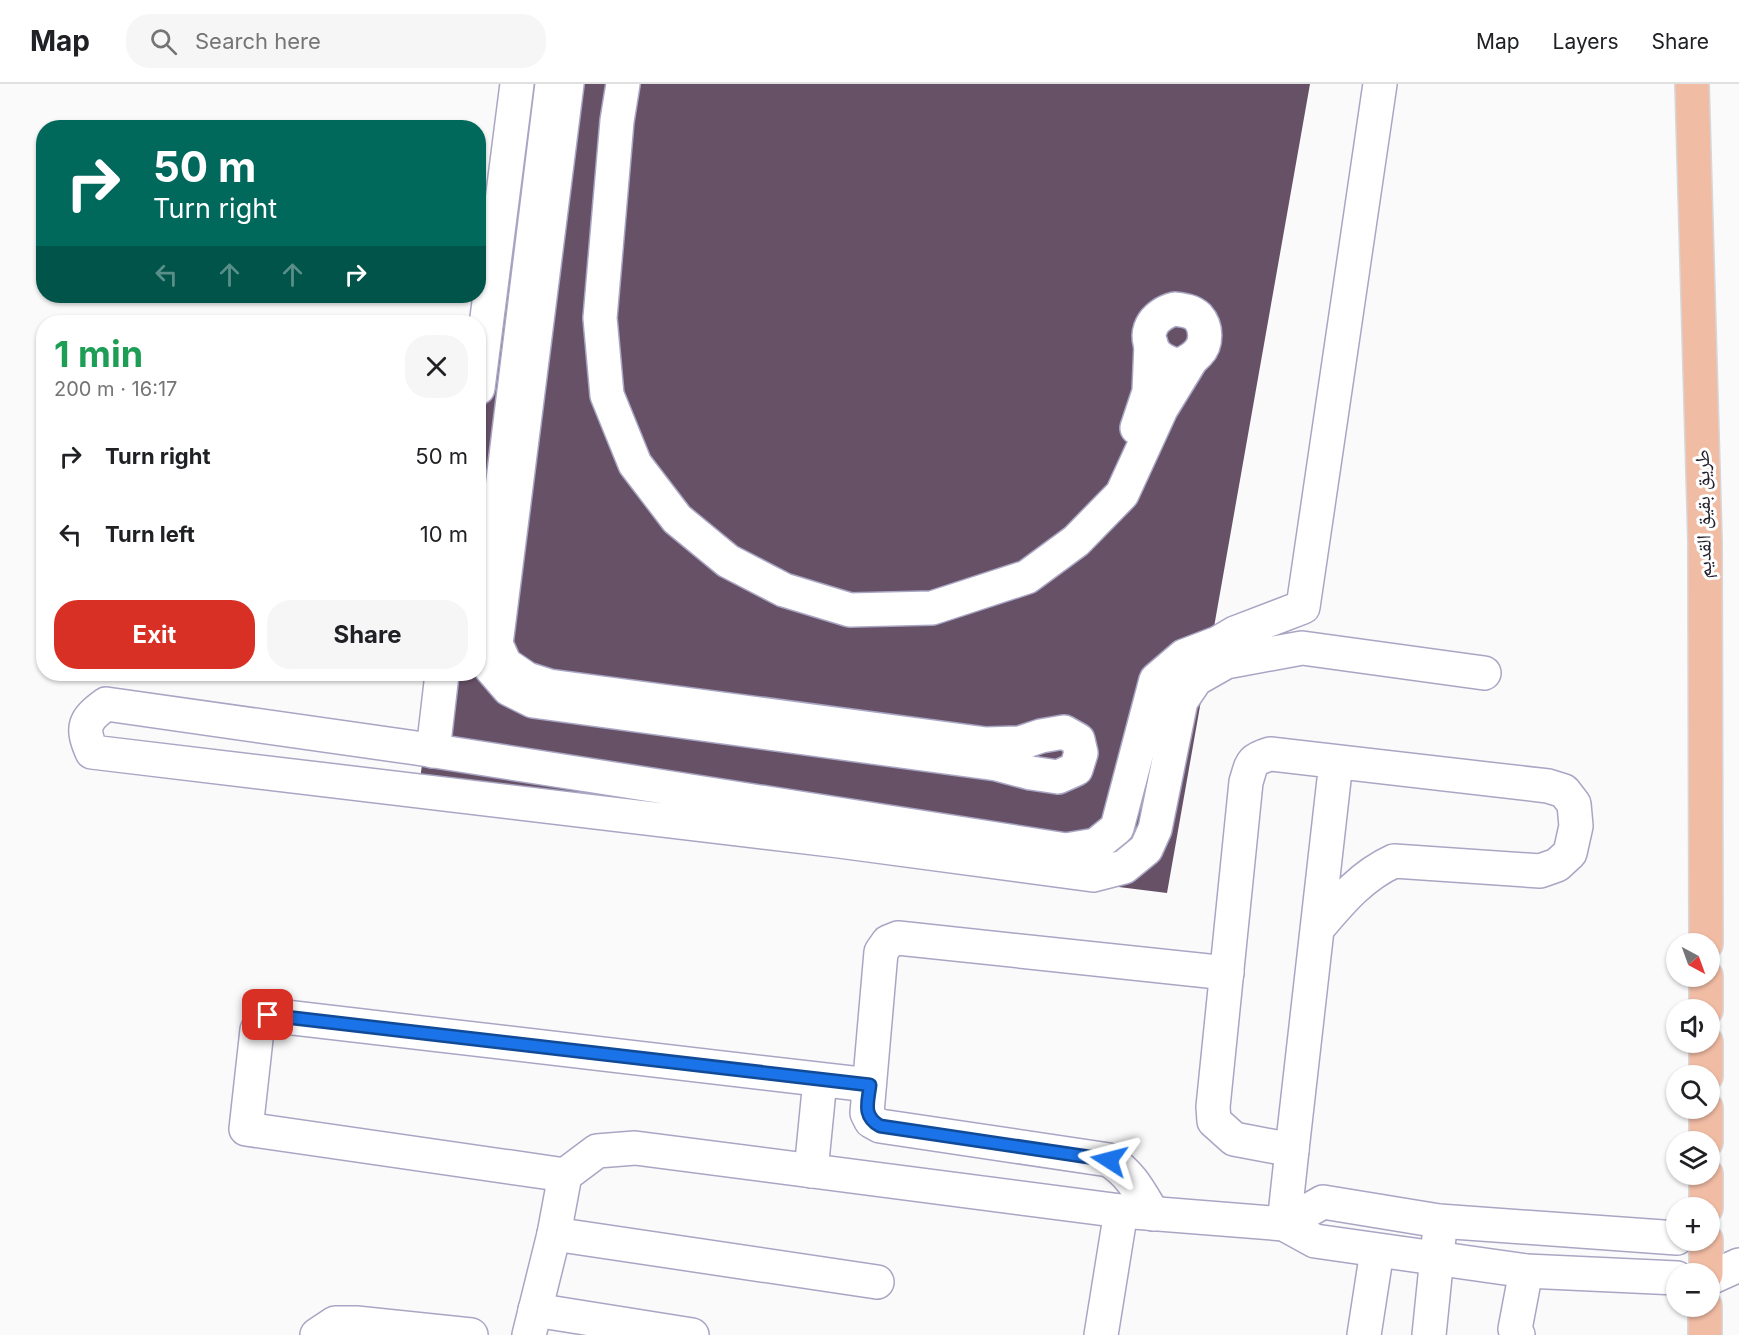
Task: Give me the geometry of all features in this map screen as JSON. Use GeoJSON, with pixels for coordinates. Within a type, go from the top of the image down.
{"type":"FeatureCollection","features":[{"type":"Feature","properties":{"kind":"main road","name":"طريق بقيق القديم"},"geometry":{"type":"LineString","coordinates":[[1692,84],[1705,542],[1706,933]]}},
{"type":"Feature","properties":{"kind":"main road"},"geometry":{"type":"LineString","coordinates":[[1705,1335],[1706,1317]]}},
{"type":"Feature","properties":{"kind":"street"},"geometry":{"type":"LineString","coordinates":[[486,205],[502,84]]}},
{"type":"Feature","properties":{"kind":"street"},"geometry":{"type":"LineString","coordinates":[[486,326],[517,84]]}},
{"type":"Feature","properties":{"kind":"street"},"geometry":{"type":"LineString","coordinates":[[486,618],[552,84]]}},
{"type":"Feature","properties":{"kind":"street"},"geometry":{"type":"LineString","coordinates":[[486,653],[490,667],[509,689],[533,701],[997,764],[1058,777],[1076,769],[1081,753],[1078,740],[1064,732],[1020,743],[986,744],[549,686],[527,680],[505,664],[496,644],[567,84]]}},
{"type":"Feature","properties":{"kind":"street"},"geometry":{"type":"LineString","coordinates":[[623,84],[617,121],[600,318],[607,395],[635,464],[677,519],[728,561],[784,590],[850,610],[932,608],[1027,577],[1076,542],[1122,494],[1161,409],[1191,360],[1200,352],[1205,340],[1204,328],[1198,317],[1187,310],[1175,309],[1163,312],[1154,320],[1150,332],[1149,392],[1139,424],[1119,467],[1094,505],[1036,553],[961,585],[880,596],[823,588],[741,552],[699,518],[663,476],[632,426],[615,325],[642,84]]}},
{"type":"Feature","properties":{"kind":"street"},"geometry":{"type":"LineString","coordinates":[[1380,84],[1303,608],[1235,633],[1218,643],[1184,656],[1156,680],[1117,828],[1096,845],[1066,850],[424,749],[106,704],[90,716],[85,735],[92,752],[838,841],[1094,874],[1124,867],[1146,849],[1155,829],[1181,701],[1196,679],[1226,662],[1302,648],[1484,673]]}},
{"type":"Feature","properties":{"kind":"street"},"geometry":{"type":"LineString","coordinates":[[1151,344],[1157,355],[1177,366],[1191,360]]}},
{"type":"Feature","properties":{"kind":"street"},"geometry":{"type":"LineString","coordinates":[[424,749],[426,681]]}},
{"type":"Feature","properties":{"kind":"street"},"geometry":{"type":"LineString","coordinates":[[424,749],[440,681]]}},
{"type":"Feature","properties":{"kind":"street"},"geometry":{"type":"LineString","coordinates":[[1292,1150],[1234,1139],[1214,1121],[1213,1107],[1246,782],[1256,758],[1270,754],[1548,786],[1564,791],[1574,804],[1576,826],[1570,853],[1557,865],[1540,871],[1394,861],[1359,882],[1317,929]]}},
{"type":"Feature","properties":{"kind":"street"},"geometry":{"type":"LineString","coordinates":[[1284,1224],[1336,762]]}},
{"type":"Feature","properties":{"kind":"street"},"geometry":{"type":"LineString","coordinates":[[1153,1214],[1124,1169],[1109,1160],[880,1126],[872,1121],[867,1113],[881,952],[888,942],[898,938],[1227,973]]}},
{"type":"Feature","properties":{"kind":"street"},"geometry":{"type":"LineString","coordinates":[[565,1175],[246,1129],[258,1030],[261,1022],[268,1015],[870,1085]]}},
{"type":"Feature","properties":{"kind":"street"},"geometry":{"type":"LineString","coordinates":[[811,1171],[820,1080]]}},
{"type":"Feature","properties":{"kind":"street"},"geometry":{"type":"LineString","coordinates":[[692,1335],[532,1323],[555,1234],[565,1175],[597,1151],[635,1148],[1121,1211],[1284,1224],[1315,1241],[1526,1271],[1666,1277]]}},
{"type":"Feature","properties":{"kind":"street"},"geometry":{"type":"LineString","coordinates":[[1284,1224],[1323,1202],[1440,1221],[1666,1237]]}},
{"type":"Feature","properties":{"kind":"street"},"geometry":{"type":"LineString","coordinates":[[1101,1335],[1121,1211]]}},
{"type":"Feature","properties":{"kind":"street"},"geometry":{"type":"LineString","coordinates":[[1429,1335],[1440,1221]]}},
{"type":"Feature","properties":{"kind":"street"},"geometry":{"type":"LineString","coordinates":[[555,1234],[877,1282]]}},
{"type":"Feature","properties":{"kind":"street"},"geometry":{"type":"LineString","coordinates":[[1720,1244],[1739,1250]]}},
{"type":"Feature","properties":{"kind":"street"},"geometry":{"type":"LineString","coordinates":[[1364,1335],[1377,1251]]}},
{"type":"Feature","properties":{"kind":"street"},"geometry":{"type":"LineString","coordinates":[[1720,1274],[1739,1265]]}},
{"type":"Feature","properties":{"kind":"street"},"geometry":{"type":"LineString","coordinates":[[1518,1335],[1515,1329],[1526,1271]]}},
{"type":"Feature","properties":{"kind":"street"},"geometry":{"type":"LineString","coordinates":[[317,1335],[335,1323],[345,1323],[471,1335]]}},
{"type":"Feature","properties":{"kind":"building"},"geometry":{"type":"Polygon","coordinates":[[[518,84],[1310,84],[1167,893],[417,800],[434,681],[486,681],[485,315],[518,84]]]}},
{"type":"Feature","properties":{"kind":"route"},"geometry":{"type":"LineString","coordinates":[[268,1015],[870,1085],[867,1113],[872,1121],[880,1126],[1109,1160]]}}]}
